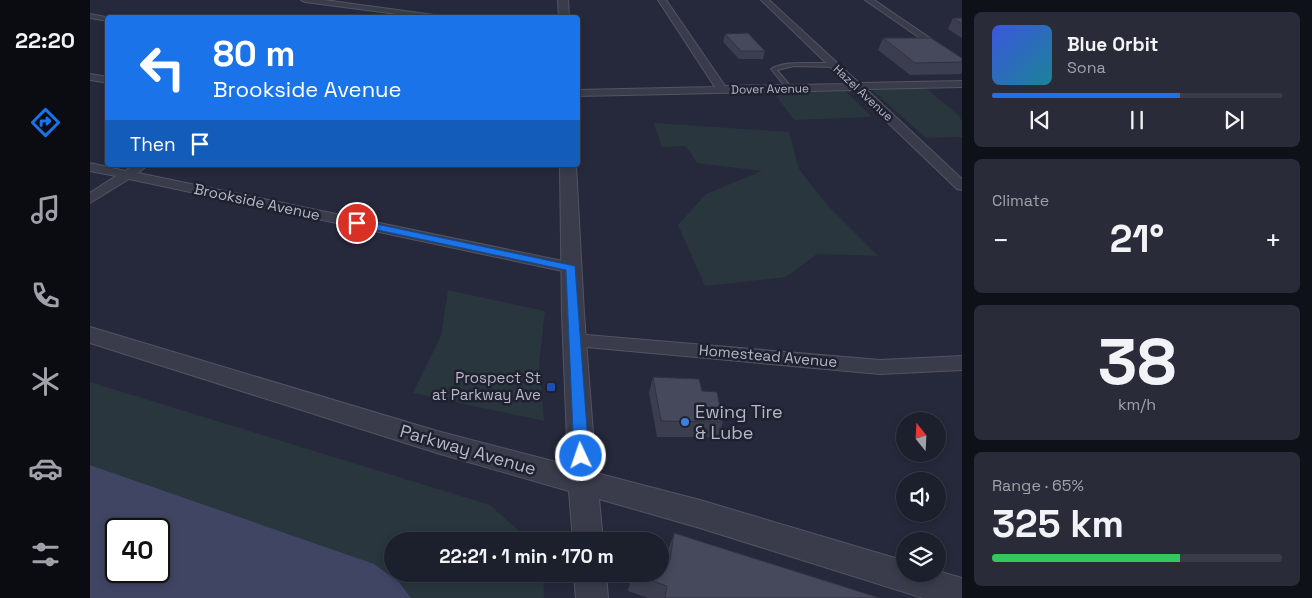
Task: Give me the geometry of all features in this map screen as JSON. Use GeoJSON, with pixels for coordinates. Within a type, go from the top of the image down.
{"type":"FeatureCollection","features":[{"type":"Feature","properties":{"kind":"street"},"geometry":{"type":"LineString","coordinates":[[305,0],[428,15]]}},
{"type":"Feature","properties":{"kind":"street"},"geometry":{"type":"LineString","coordinates":[[371,15],[394,0]]}},
{"type":"Feature","properties":{"kind":"street"},"geometry":{"type":"LineString","coordinates":[[563,0],[564,15]]}},
{"type":"Feature","properties":{"kind":"street"},"geometry":{"type":"LineString","coordinates":[[662,0],[722,90]]}},
{"type":"Feature","properties":{"kind":"street","name":"Hazel Avenue"},"geometry":{"type":"LineString","coordinates":[[765,0],[962,186]]}},
{"type":"Feature","properties":{"kind":"street"},"geometry":{"type":"LineString","coordinates":[[869,0],[962,64]]}},
{"type":"Feature","properties":{"kind":"street"},"geometry":{"type":"LineString","coordinates":[[90,16],[105,18]]}},
{"type":"Feature","properties":{"kind":"street"},"geometry":{"type":"LineString","coordinates":[[90,77],[105,80]]}},
{"type":"Feature","properties":{"kind":"street","name":"Dover Avenue"},"geometry":{"type":"LineString","coordinates":[[580,93],[962,84]]}},
{"type":"Feature","properties":{"kind":"street","name":"Brookside Avenue"},"geometry":{"type":"LineString","coordinates":[[90,167],[572,268]]}},
{"type":"Feature","properties":{"kind":"street"},"geometry":{"type":"LineString","coordinates":[[90,199],[139,167]]}},
{"type":"Feature","properties":{"kind":"street"},"geometry":{"type":"LineString","coordinates":[[568,167],[575,340],[587,532]]}},
{"type":"Feature","properties":{"kind":"street","name":"Parkway Avenue"},"geometry":{"type":"LineString","coordinates":[[90,336],[437,442],[700,514],[962,594]]}},
{"type":"Feature","properties":{"kind":"street","name":"Homestead Avenue"},"geometry":{"type":"LineString","coordinates":[[575,340],[880,367],[962,363]]}},
{"type":"Feature","properties":{"kind":"street"},"geometry":{"type":"LineString","coordinates":[[591,582],[592,598]]}},
{"type":"Feature","properties":{"kind":"lane"},"geometry":{"type":"LineString","coordinates":[[789,88],[774,69],[795,65],[834,65]]}},
{"type":"Feature","properties":{"kind":"shaded area"},"geometry":{"type":"Polygon","coordinates":[[[926,88],[958,115],[962,121],[962,137],[926,138],[871,89],[926,88]]]}},
{"type":"Feature","properties":{"kind":"shaded area"},"geometry":{"type":"Polygon","coordinates":[[[844,90],[872,117],[794,120],[774,93],[844,90]]]}},
{"type":"Feature","properties":{"kind":"shaded area"},"geometry":{"type":"Polygon","coordinates":[[[654,123],[789,132],[799,169],[827,205],[878,256],[817,254],[786,277],[705,286],[678,225],[706,194],[762,171],[697,163],[686,146],[662,147],[654,123]]]}},
{"type":"Feature","properties":{"kind":"shaded area"},"geometry":{"type":"Polygon","coordinates":[[[448,290],[545,311],[539,364],[544,421],[413,393],[441,336],[448,290]]]}},
{"type":"Feature","properties":{"kind":"shaded area"},"geometry":{"type":"Polygon","coordinates":[[[90,382],[490,505],[520,532],[384,532],[384,572],[373,564],[90,465],[90,382]]]}},
{"type":"Feature","properties":{"kind":"shaded area"},"geometry":{"type":"Polygon","coordinates":[[[399,582],[543,582],[544,598],[411,598],[399,582]]]}},
{"type":"Feature","properties":{"kind":"water"},"geometry":{"type":"Polygon","coordinates":[[[90,465],[374,564],[384,571],[384,582],[399,582],[411,598],[90,598],[90,465]]]}},
{"type":"Feature","properties":{"kind":"building"},"geometry":{"type":"Polygon","coordinates":[[[953,18],[962,18],[962,24],[953,18]]]}},
{"type":"Feature","properties":{"kind":"building"},"geometry":{"type":"Polygon","coordinates":[[[748,33],[765,51],[741,51],[725,34],[748,33]]]}},
{"type":"Feature","properties":{"kind":"building"},"geometry":{"type":"Polygon","coordinates":[[[883,38],[931,38],[962,58],[962,62],[915,63],[883,38]]]}},
{"type":"Feature","properties":{"kind":"building"},"geometry":{"type":"Polygon","coordinates":[[[653,377],[699,379],[702,391],[717,392],[723,422],[661,421],[653,377]]]}},
{"type":"Feature","properties":{"kind":"building"},"geometry":{"type":"Polygon","coordinates":[[[674,533],[880,598],[665,598],[667,586],[655,582],[669,582],[674,533]]]}},
{"type":"Feature","properties":{"kind":"place","name":"Prospect St at Parkway Ave"},"geometry":{"type":"Point","coordinates":[551,387]}},
{"type":"Feature","properties":{"kind":"place","name":"Ewing Tire & Lube"},"geometry":{"type":"Point","coordinates":[685,422]}},
{"type":"Feature","properties":{"kind":"route"},"geometry":{"type":"LineString","coordinates":[[357,223],[572,268],[581,456]]}}]}
